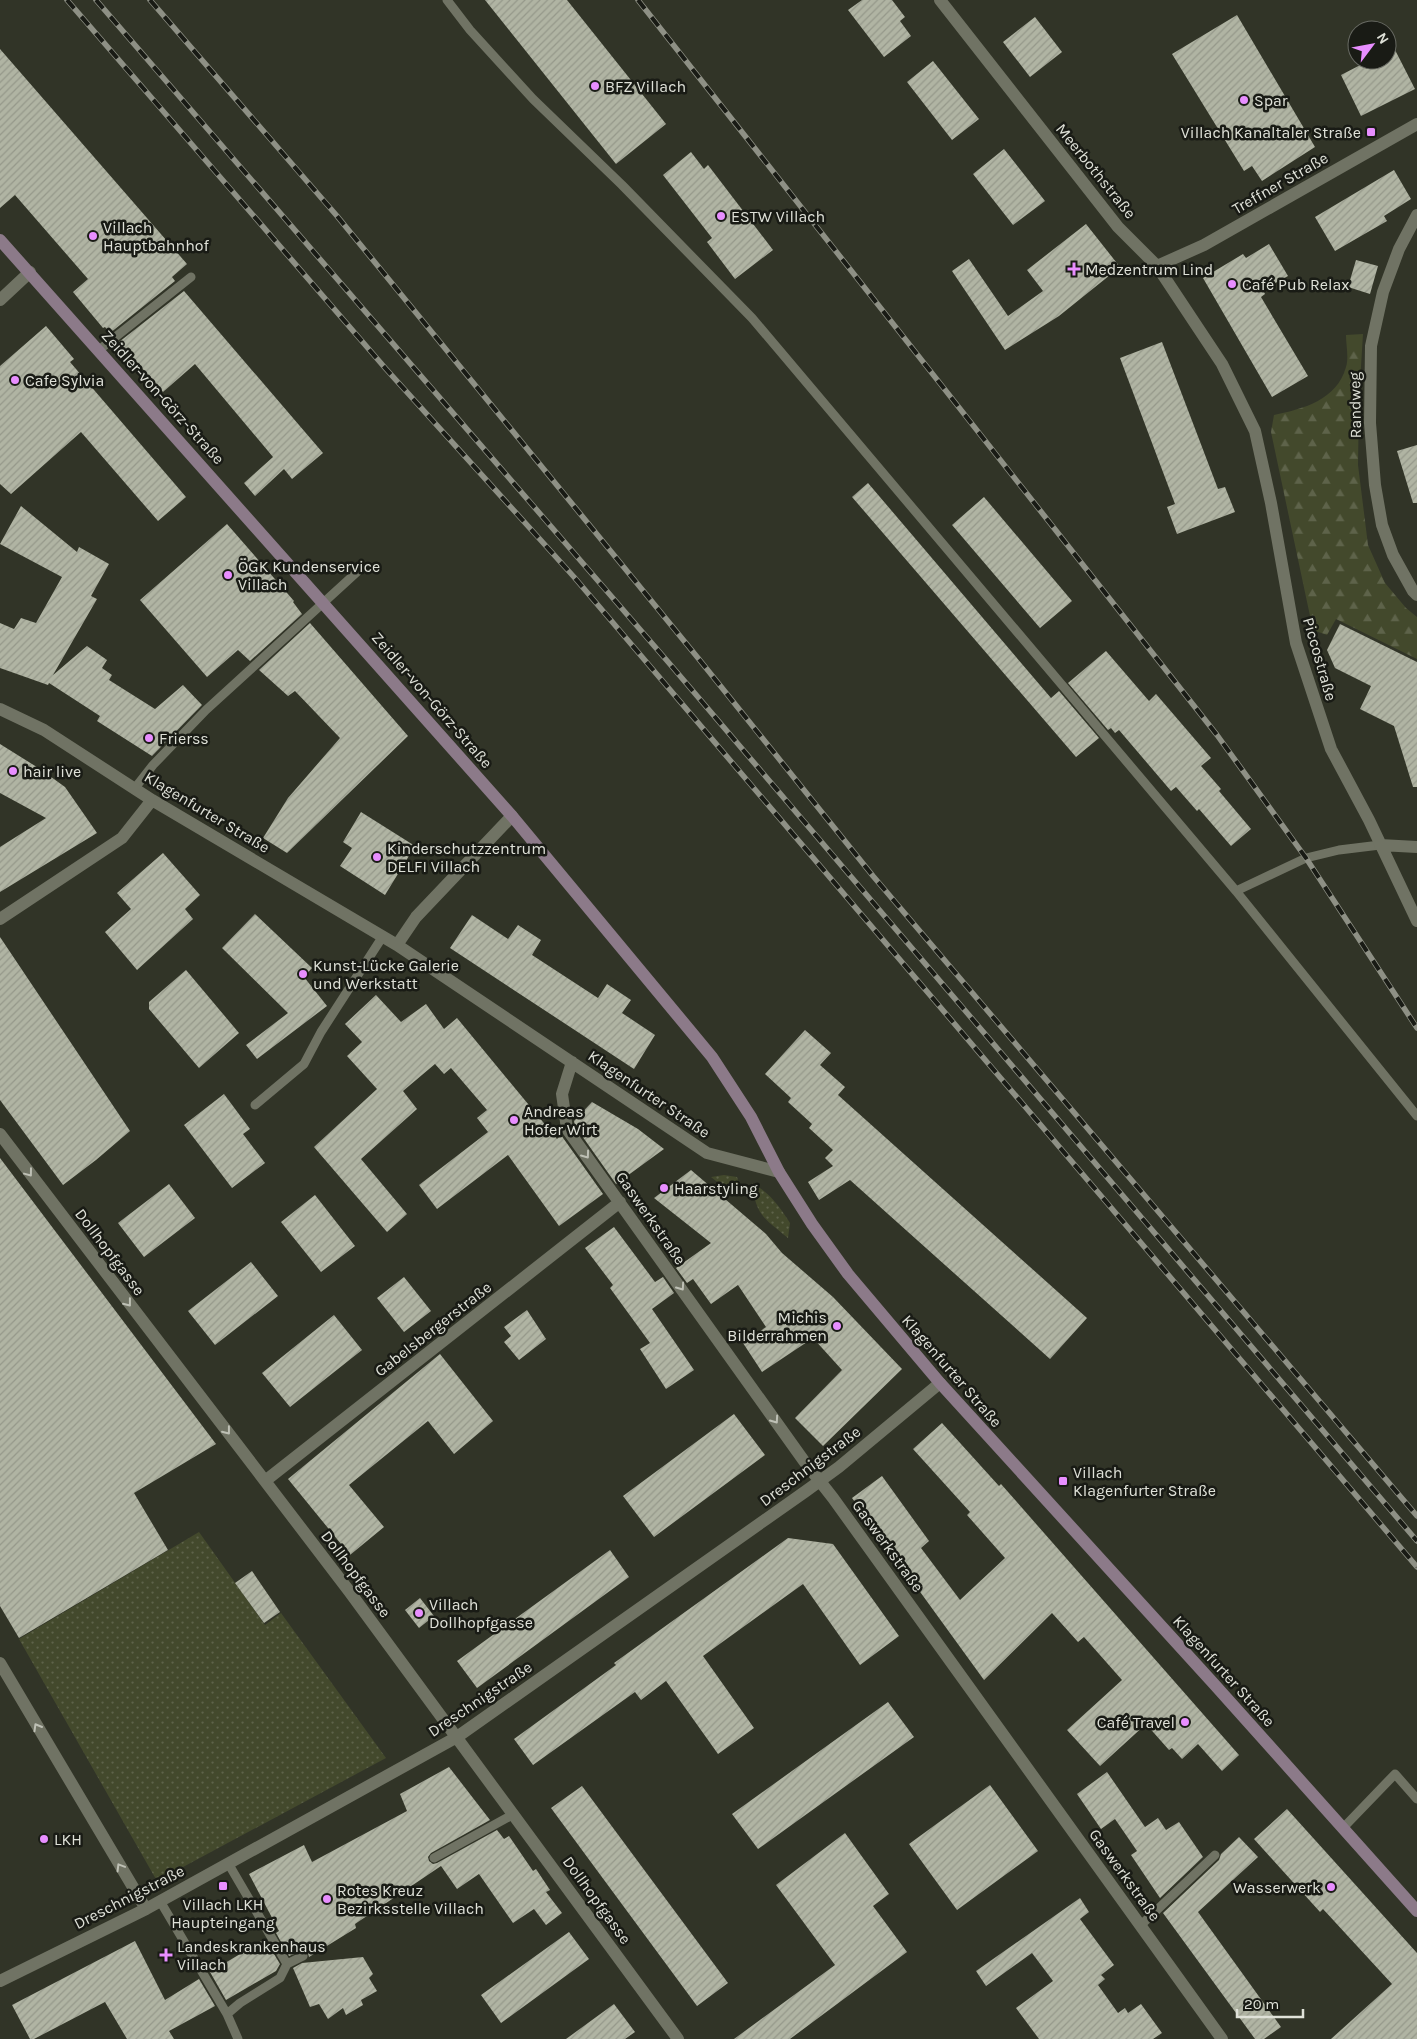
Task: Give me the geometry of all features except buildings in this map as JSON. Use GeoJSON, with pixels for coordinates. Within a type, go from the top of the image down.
{"type":"FeatureCollection","features":[{"type":"Feature","properties":{"kind":"street","name":"Meerbothstraße"},"geometry":{"type":"LineString","coordinates":[[940,0],[1118,226],[1156,266],[1222,364]]}},
{"type":"Feature","properties":{"kind":"street","name":"Treffner Straße"},"geometry":{"type":"LineString","coordinates":[[1156,266],[1204,245],[1417,124]]}},
{"type":"Feature","properties":{"kind":"street","name":"Randweg"},"geometry":{"type":"LineString","coordinates":[[1417,215],[1398,249],[1383,292],[1371,346],[1370,423],[1375,485],[1382,525],[1393,555],[1413,592],[1417,595]]}},
{"type":"Feature","properties":{"kind":"street","name":"Zeidler-von-Görz-Straße"},"geometry":{"type":"LineString","coordinates":[[0,240],[512,816],[712,1057],[751,1117],[779,1172]]}},
{"type":"Feature","properties":{"kind":"street"},"geometry":{"type":"LineString","coordinates":[[0,300],[30,272]]}},
{"type":"Feature","properties":{"kind":"street","name":"Piccostraße"},"geometry":{"type":"LineString","coordinates":[[1222,364],[1255,431],[1271,503],[1296,643],[1331,749],[1369,820],[1417,921]]}},
{"type":"Feature","properties":{"kind":"street","name":"Klagenfurter Straße"},"geometry":{"type":"LineString","coordinates":[[0,709],[44,730],[152,800],[383,936],[707,1153],[779,1172],[812,1224],[848,1274],[940,1383],[1417,1911]]}},
{"type":"Feature","properties":{"kind":"street"},"geometry":{"type":"LineString","coordinates":[[0,919],[122,838],[152,800]]}},
{"type":"Feature","properties":{"kind":"street"},"geometry":{"type":"LineString","coordinates":[[397,945],[416,917],[512,816]]}},
{"type":"Feature","properties":{"kind":"street"},"geometry":{"type":"LineString","coordinates":[[1380,845],[1417,847]]}},
{"type":"Feature","properties":{"kind":"street","name":"Gaswerkstraße"},"geometry":{"type":"LineString","coordinates":[[572,1062],[562,1094],[567,1129],[804,1461],[1222,2039]]}},
{"type":"Feature","properties":{"kind":"street","name":"Dollhopfgasse"},"geometry":{"type":"LineString","coordinates":[[0,1134],[349,1590],[678,2039]]}},
{"type":"Feature","properties":{"kind":"street","name":"Gabelsbergerstraße"},"geometry":{"type":"LineString","coordinates":[[265,1481],[620,1202]]}},
{"type":"Feature","properties":{"kind":"street","name":"Dreschnigstraße"},"geometry":{"type":"LineString","coordinates":[[0,1982],[146,1909],[457,1737],[839,1467],[940,1383]]}},
{"type":"Feature","properties":{"kind":"street"},"geometry":{"type":"LineString","coordinates":[[0,1663],[146,1909]]}},
{"type":"Feature","properties":{"kind":"lane"},"geometry":{"type":"LineString","coordinates":[[447,0],[470,30],[532,99],[622,184],[752,318],[1236,891],[1417,1116]]}},
{"type":"Feature","properties":{"kind":"lane"},"geometry":{"type":"LineString","coordinates":[[99,350],[191,277]]}},
{"type":"Feature","properties":{"kind":"lane"},"geometry":{"type":"LineString","coordinates":[[136,788],[153,765],[206,710],[357,572]]}},
{"type":"Feature","properties":{"kind":"lane"},"geometry":{"type":"LineString","coordinates":[[1236,891],[1306,858],[1347,848],[1380,845]]}},
{"type":"Feature","properties":{"kind":"lane"},"geometry":{"type":"LineString","coordinates":[[255,1105],[304,1064],[321,1032],[383,936]]}},
{"type":"Feature","properties":{"kind":"lane"},"geometry":{"type":"LineString","coordinates":[[1343,1828],[1395,1774],[1417,1799]]}},
{"type":"Feature","properties":{"kind":"lane"},"geometry":{"type":"LineString","coordinates":[[434,1858],[514,1814]]}},
{"type":"Feature","properties":{"kind":"lane"},"geometry":{"type":"LineString","coordinates":[[1140,1925],[1215,1854]]}},
{"type":"Feature","properties":{"kind":"lane"},"geometry":{"type":"LineString","coordinates":[[228,1863],[287,1964]]}},
{"type":"Feature","properties":{"kind":"lane"},"geometry":{"type":"LineString","coordinates":[[160,1901],[226,2014],[238,2039]]}},
{"type":"Feature","properties":{"kind":"lane"},"geometry":{"type":"LineString","coordinates":[[226,2014],[280,1978],[287,1964],[303,1956]]}},
{"type":"Feature","properties":{"kind":"green space"},"geometry":{"type":"Polygon","coordinates":[[[1363,334],[1359,398],[1358,465],[1368,545],[1385,583],[1406,608],[1417,617],[1417,659],[1336,619],[1327,635],[1313,630],[1271,432],[1274,415],[1307,406],[1318,401],[1335,388],[1342,378],[1347,363],[1346,335],[1363,334]]]}},
{"type":"Feature","properties":{"kind":"green space"},"geometry":{"type":"Polygon","coordinates":[[[724,1175],[737,1177],[741,1190],[740,1195],[735,1196],[711,1177],[724,1175]]]}},
{"type":"Feature","properties":{"kind":"green space"},"geometry":{"type":"Polygon","coordinates":[[[752,1183],[774,1200],[790,1223],[788,1238],[762,1215],[756,1203],[752,1183]]]}},
{"type":"Feature","properties":{"kind":"green space"},"geometry":{"type":"Polygon","coordinates":[[[199,1532],[265,1625],[281,1613],[386,1758],[157,1881],[19,1639],[199,1532]]]}},
{"type":"Feature","properties":{"kind":"railway"},"geometry":{"type":"LineString","coordinates":[[67,0],[386,369],[574,577],[1417,1567]]}},
{"type":"Feature","properties":{"kind":"railway"},"geometry":{"type":"LineString","coordinates":[[96,0],[669,663],[1417,1541]]}},
{"type":"Feature","properties":{"kind":"railway"},"geometry":{"type":"LineString","coordinates":[[150,0],[337,216],[698,658],[873,876],[1417,1516]]}},
{"type":"Feature","properties":{"kind":"railway"},"geometry":{"type":"LineString","coordinates":[[638,0],[1217,735],[1306,858],[1417,1028]]}},
{"type":"Feature","properties":{"kind":"place","name":"BFZ Villach"},"geometry":{"type":"Point","coordinates":[595,86]}},
{"type":"Feature","properties":{"kind":"place","name":"Spar"},"geometry":{"type":"Point","coordinates":[1244,100]}},
{"type":"Feature","properties":{"kind":"place","name":"Villach Kanaltaler Straße"},"geometry":{"type":"Point","coordinates":[1371,132]}},
{"type":"Feature","properties":{"kind":"place","name":"ESTW Villach"},"geometry":{"type":"Point","coordinates":[721,216]}},
{"type":"Feature","properties":{"kind":"place","name":"Villach Hauptbahnhof"},"geometry":{"type":"Point","coordinates":[93,236]}},
{"type":"Feature","properties":{"kind":"place","name":"Medzentrum Lind"},"geometry":{"type":"Point","coordinates":[1074,269]}},
{"type":"Feature","properties":{"kind":"place","name":"Café Pub Relax"},"geometry":{"type":"Point","coordinates":[1232,284]}},
{"type":"Feature","properties":{"kind":"place","name":"Cafe Sylvia"},"geometry":{"type":"Point","coordinates":[15,380]}},
{"type":"Feature","properties":{"kind":"place","name":"ÖGK Kundenservice Villach"},"geometry":{"type":"Point","coordinates":[228,575]}},
{"type":"Feature","properties":{"kind":"place","name":"Frierss"},"geometry":{"type":"Point","coordinates":[149,738]}},
{"type":"Feature","properties":{"kind":"place","name":"hair live"},"geometry":{"type":"Point","coordinates":[13,771]}},
{"type":"Feature","properties":{"kind":"place","name":"Kinderschutzzentrum DELFI Villach"},"geometry":{"type":"Point","coordinates":[377,857]}},
{"type":"Feature","properties":{"kind":"place","name":"Kunst-Lücke Galerie und Werkstatt"},"geometry":{"type":"Point","coordinates":[303,974]}},
{"type":"Feature","properties":{"kind":"place","name":"Andreas Hofer Wirt"},"geometry":{"type":"Point","coordinates":[514,1120]}},
{"type":"Feature","properties":{"kind":"place","name":"Haarstyling"},"geometry":{"type":"Point","coordinates":[664,1188]}},
{"type":"Feature","properties":{"kind":"place","name":"Michis Bilderrahmen"},"geometry":{"type":"Point","coordinates":[837,1326]}},
{"type":"Feature","properties":{"kind":"place","name":"Villach Klagenfurter Straße"},"geometry":{"type":"Point","coordinates":[1063,1481]}},
{"type":"Feature","properties":{"kind":"place","name":"Villach Dollhopfgasse"},"geometry":{"type":"Point","coordinates":[419,1613]}},
{"type":"Feature","properties":{"kind":"place","name":"Café Travel"},"geometry":{"type":"Point","coordinates":[1185,1722]}},
{"type":"Feature","properties":{"kind":"place","name":"LKH"},"geometry":{"type":"Point","coordinates":[44,1839]}},
{"type":"Feature","properties":{"kind":"place","name":"Villach LKH Haupteingang"},"geometry":{"type":"Point","coordinates":[223,1886]}},
{"type":"Feature","properties":{"kind":"place","name":"Wasserwerk"},"geometry":{"type":"Point","coordinates":[1331,1887]}},
{"type":"Feature","properties":{"kind":"place","name":"Rotes Kreuz Bezirksstelle Villach"},"geometry":{"type":"Point","coordinates":[327,1899]}},
{"type":"Feature","properties":{"kind":"place","name":"Landeskrankenhaus Villach"},"geometry":{"type":"Point","coordinates":[166,1955]}}]}
